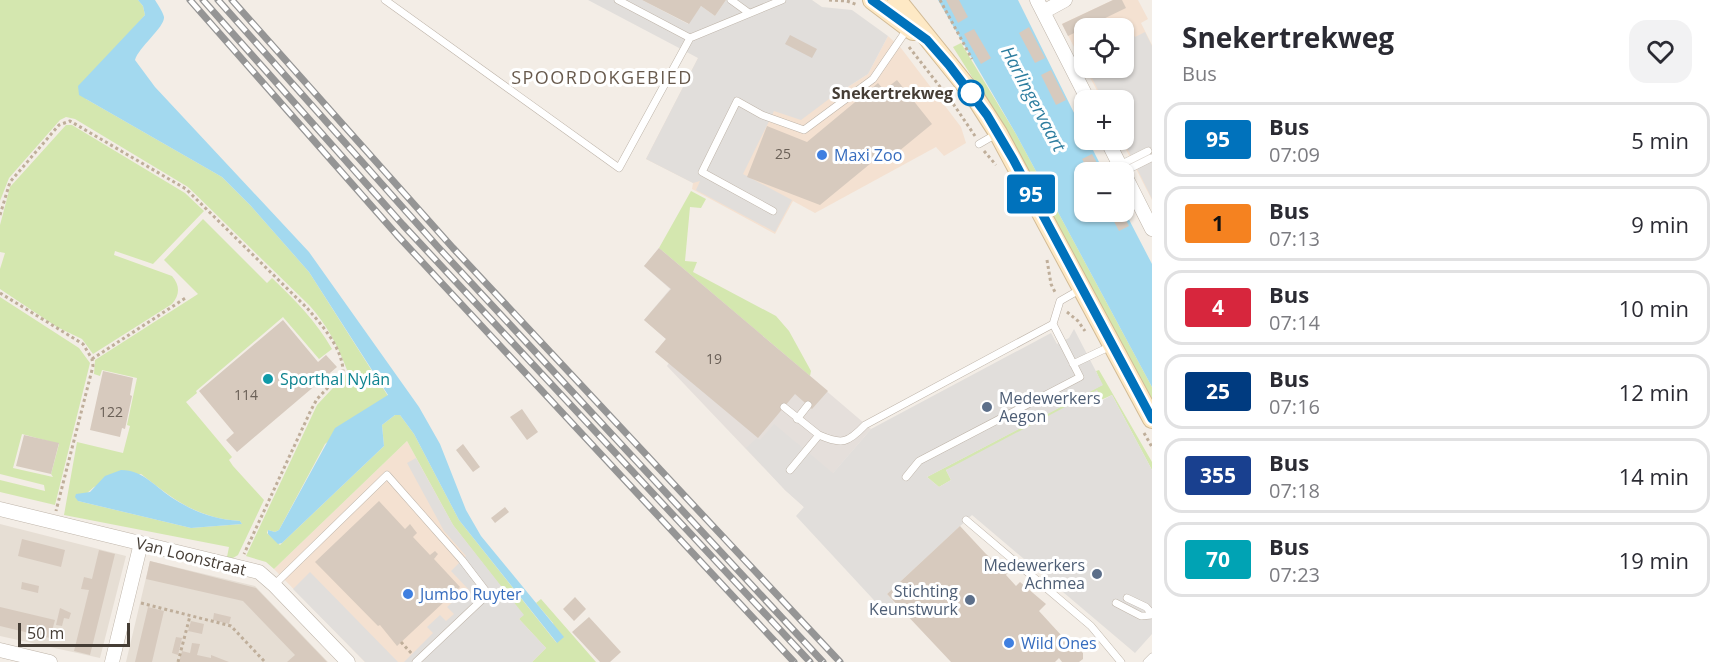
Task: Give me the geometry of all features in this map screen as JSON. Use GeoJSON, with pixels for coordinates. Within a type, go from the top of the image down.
{"type":"FeatureCollection","features":[{"type":"Feature","properties":{"kind":"main road"},"geometry":{"type":"LineString","coordinates":[[897,0],[975,97],[998,133],[1081,289],[1104,349],[1147,424]]}},
{"type":"Feature","properties":{"kind":"main road"},"geometry":{"type":"LineString","coordinates":[[865,3],[905,33],[927,40]]}},
{"type":"Feature","properties":{"kind":"street"},"geometry":{"type":"LineString","coordinates":[[1065,0],[1040,6],[1083,90]]}},
{"type":"Feature","properties":{"kind":"street"},"geometry":{"type":"LineString","coordinates":[[1134,192],[1152,229]]}},
{"type":"Feature","properties":{"kind":"street","name":"Van Loonstraat"},"geometry":{"type":"LineString","coordinates":[[0,509],[259,572],[348,662]]}},
{"type":"Feature","properties":{"kind":"street"},"geometry":{"type":"LineString","coordinates":[[112,662],[141,543]]}},
{"type":"Feature","properties":{"kind":"street"},"geometry":{"type":"LineString","coordinates":[[0,650],[50,662]]}},
{"type":"Feature","properties":{"kind":"lane"},"geometry":{"type":"LineString","coordinates":[[385,0],[620,168],[690,38],[782,0]]}},
{"type":"Feature","properties":{"kind":"lane"},"geometry":{"type":"LineString","coordinates":[[618,0],[690,38]]}},
{"type":"Feature","properties":{"kind":"lane"},"geometry":{"type":"LineString","coordinates":[[731,0],[749,13]]}},
{"type":"Feature","properties":{"kind":"lane"},"geometry":{"type":"LineString","coordinates":[[773,211],[702,172],[737,101],[762,115],[804,130],[873,79],[905,33]]}},
{"type":"Feature","properties":{"kind":"lane"},"geometry":{"type":"LineString","coordinates":[[979,144],[998,133]]}},
{"type":"Feature","properties":{"kind":"lane"},"geometry":{"type":"LineString","coordinates":[[1134,162],[1149,155]]}},
{"type":"Feature","properties":{"kind":"lane"},"geometry":{"type":"LineString","coordinates":[[906,477],[919,461],[1080,377],[1053,324],[1060,301],[1081,289]]}},
{"type":"Feature","properties":{"kind":"lane"},"geometry":{"type":"LineString","coordinates":[[784,407],[819,435],[841,442],[852,439],[865,425],[1053,324]]}},
{"type":"Feature","properties":{"kind":"lane"},"geometry":{"type":"LineString","coordinates":[[1074,364],[1104,349]]}},
{"type":"Feature","properties":{"kind":"lane"},"geometry":{"type":"LineString","coordinates":[[798,420],[808,405]]}},
{"type":"Feature","properties":{"kind":"lane"},"geometry":{"type":"LineString","coordinates":[[790,470],[819,435]]}},
{"type":"Feature","properties":{"kind":"lane"},"geometry":{"type":"LineString","coordinates":[[274,585],[387,476],[488,594],[417,661]]}},
{"type":"Feature","properties":{"kind":"lane"},"geometry":{"type":"LineString","coordinates":[[966,520],[1091,626],[1121,662]]}},
{"type":"Feature","properties":{"kind":"lane"},"geometry":{"type":"LineString","coordinates":[[1127,598],[1146,607],[1152,615]]}},
{"type":"Feature","properties":{"kind":"lane"},"geometry":{"type":"LineString","coordinates":[[1116,603],[1141,616],[1152,615]]}},
{"type":"Feature","properties":{"kind":"lane"},"geometry":{"type":"LineString","coordinates":[[1147,662],[1152,657]]}},
{"type":"Feature","properties":{"kind":"path"},"geometry":{"type":"LineString","coordinates":[[829,0],[865,3]]}},
{"type":"Feature","properties":{"kind":"path"},"geometry":{"type":"LineString","coordinates":[[940,0],[972,59]]}},
{"type":"Feature","properties":{"kind":"path"},"geometry":{"type":"LineString","coordinates":[[905,33],[979,144],[999,168]]}},
{"type":"Feature","properties":{"kind":"path"},"geometry":{"type":"LineString","coordinates":[[0,215],[10,182],[59,125],[68,120],[186,189],[307,308],[324,329],[341,361],[343,372],[317,399],[311,410],[238,567]]}},
{"type":"Feature","properties":{"kind":"path"},"geometry":{"type":"LineString","coordinates":[[1045,253],[1051,284],[1066,312],[1104,349]]}},
{"type":"Feature","properties":{"kind":"path"},"geometry":{"type":"LineString","coordinates":[[0,293],[82,344],[93,358],[93,366],[53,522]]}},
{"type":"Feature","properties":{"kind":"path"},"geometry":{"type":"LineString","coordinates":[[93,358],[187,297]]}},
{"type":"Feature","properties":{"kind":"path"},"geometry":{"type":"LineString","coordinates":[[1147,424],[1152,447]]}},
{"type":"Feature","properties":{"kind":"path"},"geometry":{"type":"LineString","coordinates":[[128,600],[231,626],[265,662]]}},
{"type":"Feature","properties":{"kind":"path"},"geometry":{"type":"LineString","coordinates":[[178,662],[190,616]]}},
{"type":"Feature","properties":{"kind":"path"},"geometry":{"type":"LineString","coordinates":[[401,642],[417,661]]}},
{"type":"Feature","properties":{"kind":"shaded area"},"geometry":{"type":"Polygon","coordinates":[[[588,0],[642,0],[688,24],[701,6],[715,16],[726,0],[812,0],[822,7],[852,10],[888,36],[868,74],[801,120],[774,111],[743,174],[792,200],[775,232],[696,190],[700,181],[693,183],[646,159],[698,58],[588,0]]]}},
{"type":"Feature","properties":{"kind":"shaded area"},"geometry":{"type":"Polygon","coordinates":[[[1113,0],[1138,0],[1148,19],[1141,23],[1152,45],[1152,200],[1126,150],[1134,150],[1134,90],[1097,90],[1090,78],[1134,78],[1134,18],[1075,18],[1113,0]]]}},
{"type":"Feature","properties":{"kind":"shaded area"},"geometry":{"type":"Polygon","coordinates":[[[1074,18],[1074,47],[1062,24],[1074,18]]]}},
{"type":"Feature","properties":{"kind":"shaded area"},"geometry":{"type":"Polygon","coordinates":[[[1145,32],[1152,46],[1152,199],[1128,150],[1134,150],[1134,90],[1098,90],[1092,78],[1134,78],[1134,35],[1135,37],[1145,32]]]}},
{"type":"Feature","properties":{"kind":"shaded area"},"geometry":{"type":"Polygon","coordinates":[[[710,35],[829,99],[868,74],[888,36],[901,48],[961,127],[966,143],[944,156],[936,147],[815,213],[793,201],[775,234],[692,189],[693,183],[646,159],[710,35]]]}},
{"type":"Feature","properties":{"kind":"shaded area"},"geometry":{"type":"Polygon","coordinates":[[[659,248],[871,429],[804,507],[667,366],[669,363],[655,352],[666,339],[644,320],[670,289],[644,266],[659,248]]]}},
{"type":"Feature","properties":{"kind":"shaded area"},"geometry":{"type":"Polygon","coordinates":[[[1074,329],[1103,385],[927,477],[939,487],[951,480],[946,470],[1097,390],[1103,400],[1112,395],[1152,470],[1152,634],[1135,653],[972,515],[887,594],[894,602],[884,611],[796,516],[804,507],[746,448],[757,438],[760,440],[774,424],[833,473],[871,429],[1051,333],[1057,344],[1069,338],[1074,329]]]}},
{"type":"Feature","properties":{"kind":"shaded area"},"geometry":{"type":"Polygon","coordinates":[[[407,441],[453,525],[524,615],[519,619],[546,648],[532,662],[365,662],[274,569],[407,441]]]}},
{"type":"Feature","properties":{"kind":"shaded area"},"geometry":{"type":"Polygon","coordinates":[[[416,458],[453,525],[524,615],[519,619],[546,648],[532,662],[404,662],[433,633],[427,627],[440,615],[446,621],[454,614],[447,607],[460,595],[466,602],[471,595],[451,571],[466,556],[444,531],[407,463],[416,458]]]}},
{"type":"Feature","properties":{"kind":"shaded area"},"geometry":{"type":"Polygon","coordinates":[[[0,524],[126,556],[100,658],[0,636],[0,524]]]}},
{"type":"Feature","properties":{"kind":"shaded area"},"geometry":{"type":"Polygon","coordinates":[[[150,561],[255,586],[328,662],[126,662],[150,561]]]}},
{"type":"Feature","properties":{"kind":"shaded area"},"geometry":{"type":"Polygon","coordinates":[[[310,572],[398,662],[365,662],[293,589],[310,572]]]}},
{"type":"Feature","properties":{"kind":"green space"},"geometry":{"type":"Polygon","coordinates":[[[0,0],[138,0],[143,6],[145,15],[125,38],[86,99],[222,177],[251,206],[309,272],[388,396],[325,444],[279,530],[275,532],[268,530],[267,533],[280,545],[384,446],[382,425],[395,415],[400,415],[414,434],[459,520],[555,641],[557,643],[553,623],[536,603],[541,599],[596,662],[532,662],[546,648],[519,619],[523,615],[453,525],[407,441],[274,569],[266,562],[246,556],[317,405],[346,374],[347,370],[340,353],[327,328],[310,306],[188,187],[75,119],[66,117],[60,120],[9,178],[0,201],[0,0]]]}},
{"type":"Feature","properties":{"kind":"green space"},"geometry":{"type":"Polygon","coordinates":[[[961,43],[1016,134],[1152,387],[1152,402],[1010,137],[953,47],[961,43]]]}},
{"type":"Feature","properties":{"kind":"green space"},"geometry":{"type":"Polygon","coordinates":[[[66,125],[72,125],[185,193],[204,211],[153,264],[115,251],[114,255],[172,276],[178,286],[178,294],[172,304],[93,354],[82,339],[57,327],[0,289],[0,269],[5,253],[0,252],[0,225],[10,187],[66,125]]]}},
{"type":"Feature","properties":{"kind":"green space"},"geometry":{"type":"Polygon","coordinates":[[[691,191],[706,199],[701,208],[690,207],[685,261],[697,262],[693,272],[776,316],[789,331],[811,371],[810,376],[659,248],[691,191]]]}},
{"type":"Feature","properties":{"kind":"green space"},"geometry":{"type":"Polygon","coordinates":[[[203,219],[267,283],[272,278],[289,294],[312,320],[332,349],[319,359],[283,317],[186,402],[232,457],[229,460],[233,466],[264,500],[238,555],[233,558],[227,557],[229,547],[64,515],[77,442],[123,453],[130,426],[127,425],[137,378],[102,370],[100,376],[94,374],[95,360],[198,294],[164,260],[203,219]],[[141,474],[94,487],[78,501],[191,528],[242,524],[240,521],[198,512],[175,500],[141,474]]]}},
{"type":"Feature","properties":{"kind":"green space"},"geometry":{"type":"Polygon","coordinates":[[[0,297],[79,348],[90,363],[55,505],[0,492],[0,480],[45,491],[44,485],[0,474],[0,297]],[[22,434],[13,468],[53,477],[51,474],[59,444],[22,434]]]}},
{"type":"Feature","properties":{"kind":"green space"},"geometry":{"type":"Polygon","coordinates":[[[1099,370],[1152,462],[1152,470],[1112,395],[946,470],[951,480],[939,487],[927,477],[1102,385],[1096,371],[1099,370]]]}},
{"type":"Feature","properties":{"kind":"water"},"geometry":{"type":"Polygon","coordinates":[[[138,0],[155,0],[164,17],[135,60],[155,87],[309,252],[419,407],[440,444],[466,510],[481,536],[564,637],[557,643],[459,520],[414,434],[400,415],[395,415],[382,425],[384,446],[282,543],[278,544],[268,534],[268,530],[275,532],[279,530],[335,428],[388,395],[309,272],[251,206],[222,177],[79,95],[78,86],[145,15],[143,6],[138,0]]]}},
{"type":"Feature","properties":{"kind":"water","name":"Harlingervaart"},"geometry":{"type":"Polygon","coordinates":[[[938,0],[1018,0],[1074,113],[1074,150],[1093,150],[1099,162],[1074,162],[1074,222],[1130,222],[1152,264],[1152,387],[1016,134],[938,0]]]}},
{"type":"Feature","properties":{"kind":"water"},"geometry":{"type":"Polygon","coordinates":[[[121,470],[143,476],[174,499],[198,512],[222,519],[240,521],[242,524],[191,528],[78,501],[75,497],[76,494],[90,492],[105,476],[121,470]]]}},
{"type":"Feature","properties":{"kind":"building"},"geometry":{"type":"Polygon","coordinates":[[[642,0],[726,0],[715,16],[701,6],[689,24],[642,0]]]}},
{"type":"Feature","properties":{"kind":"building"},"geometry":{"type":"Polygon","coordinates":[[[946,0],[959,0],[968,17],[958,23],[946,0]]]}},
{"type":"Feature","properties":{"kind":"building"},"geometry":{"type":"Polygon","coordinates":[[[1113,0],[1122,0],[1126,8],[1105,18],[1075,18],[1113,0]]]}},
{"type":"Feature","properties":{"kind":"building"},"geometry":{"type":"Polygon","coordinates":[[[1074,18],[1074,33],[1068,36],[1062,24],[1074,18]]]}},
{"type":"Feature","properties":{"kind":"building"},"geometry":{"type":"Polygon","coordinates":[[[1029,27],[1045,58],[1035,63],[1019,33],[1029,27]]]}},
{"type":"Feature","properties":{"kind":"building"},"geometry":{"type":"Polygon","coordinates":[[[974,29],[991,58],[981,64],[964,34],[974,29]]]}},
{"type":"Feature","properties":{"kind":"building"},"geometry":{"type":"Polygon","coordinates":[[[790,35],[817,49],[812,58],[785,44],[790,35]]]}},
{"type":"Feature","properties":{"kind":"building"},"geometry":{"type":"Polygon","coordinates":[[[1051,70],[1066,100],[1056,105],[1041,75],[1051,70]]]}},
{"type":"Feature","properties":{"kind":"building"},"geometry":{"type":"Polygon","coordinates":[[[897,80],[932,124],[893,156],[890,153],[879,162],[876,159],[820,205],[747,177],[767,126],[807,142],[878,83],[884,90],[897,80]]]}},
{"type":"Feature","properties":{"kind":"building"},"geometry":{"type":"Polygon","coordinates":[[[1092,154],[1096,162],[1084,162],[1082,159],[1092,154]]]}},
{"type":"Feature","properties":{"kind":"building"},"geometry":{"type":"Polygon","coordinates":[[[1114,222],[1127,222],[1129,226],[1119,231],[1114,222]]]}},
{"type":"Feature","properties":{"kind":"building"},"geometry":{"type":"Polygon","coordinates":[[[659,248],[828,391],[812,409],[795,394],[758,438],[655,352],[666,339],[644,320],[671,289],[644,266],[659,248]]]}},
{"type":"Feature","properties":{"kind":"building","name":"Sporthal Nylân"},"geometry":{"type":"Polygon","coordinates":[[[283,320],[318,362],[326,355],[337,367],[237,452],[226,440],[234,433],[199,391],[283,320]]]}},
{"type":"Feature","properties":{"kind":"building"},"geometry":{"type":"Polygon","coordinates":[[[103,371],[133,378],[130,395],[132,396],[125,429],[122,428],[120,437],[90,430],[103,371]]]}},
{"type":"Feature","properties":{"kind":"building"},"geometry":{"type":"Polygon","coordinates":[[[522,409],[538,432],[527,440],[510,417],[522,409]]]}},
{"type":"Feature","properties":{"kind":"building"},"geometry":{"type":"Polygon","coordinates":[[[24,435],[59,443],[51,474],[16,466],[24,435]]]}},
{"type":"Feature","properties":{"kind":"building"},"geometry":{"type":"Polygon","coordinates":[[[463,444],[480,467],[473,472],[456,450],[463,444]]]}},
{"type":"Feature","properties":{"kind":"building"},"geometry":{"type":"Polygon","coordinates":[[[379,501],[405,529],[410,524],[417,533],[413,537],[430,555],[435,551],[438,554],[434,559],[460,587],[397,646],[380,625],[378,626],[315,562],[379,501]]]}},
{"type":"Feature","properties":{"kind":"building"},"geometry":{"type":"Polygon","coordinates":[[[505,507],[509,512],[495,523],[491,518],[505,507]]]}},
{"type":"Feature","properties":{"kind":"building"},"geometry":{"type":"Polygon","coordinates":[[[960,526],[986,554],[1008,572],[1006,575],[1016,586],[1020,582],[1046,604],[1039,611],[1072,647],[1074,645],[1083,653],[1083,659],[1079,662],[1062,662],[1059,658],[1055,662],[951,662],[887,594],[960,526]]]}},
{"type":"Feature","properties":{"kind":"building"},"geometry":{"type":"Polygon","coordinates":[[[22,539],[65,550],[61,567],[18,556],[22,539]]]}},
{"type":"Feature","properties":{"kind":"building"},"geometry":{"type":"Polygon","coordinates":[[[99,550],[115,554],[90,655],[74,651],[89,590],[81,589],[84,577],[92,579],[99,550]]]}},
{"type":"Feature","properties":{"kind":"building"},"geometry":{"type":"Polygon","coordinates":[[[150,561],[256,588],[327,662],[287,662],[295,655],[243,601],[146,579],[150,561]]]}},
{"type":"Feature","properties":{"kind":"building"},"geometry":{"type":"Polygon","coordinates":[[[22,582],[39,586],[38,593],[21,589],[22,582]]]}},
{"type":"Feature","properties":{"kind":"building"},"geometry":{"type":"Polygon","coordinates":[[[575,597],[586,609],[574,621],[563,609],[575,597]]]}},
{"type":"Feature","properties":{"kind":"building"},"geometry":{"type":"Polygon","coordinates":[[[0,607],[55,620],[50,638],[0,626],[0,607]]]}},
{"type":"Feature","properties":{"kind":"building"},"geometry":{"type":"Polygon","coordinates":[[[148,607],[164,611],[152,662],[135,662],[148,607]]]}},
{"type":"Feature","properties":{"kind":"building"},"geometry":{"type":"Polygon","coordinates":[[[60,608],[71,613],[69,619],[64,618],[62,626],[56,625],[60,608]]]}},
{"type":"Feature","properties":{"kind":"building"},"geometry":{"type":"Polygon","coordinates":[[[214,613],[231,617],[229,624],[213,620],[214,613]]]}},
{"type":"Feature","properties":{"kind":"building"},"geometry":{"type":"Polygon","coordinates":[[[589,617],[621,652],[610,662],[600,662],[572,632],[589,617]]]}},
{"type":"Feature","properties":{"kind":"building"},"geometry":{"type":"Polygon","coordinates":[[[191,621],[204,624],[202,634],[188,631],[191,621]]]}},
{"type":"Feature","properties":{"kind":"building"},"geometry":{"type":"Polygon","coordinates":[[[176,637],[182,638],[178,655],[172,653],[176,637]]]}},
{"type":"Feature","properties":{"kind":"building"},"geometry":{"type":"Polygon","coordinates":[[[192,643],[200,644],[197,655],[211,658],[211,655],[229,662],[179,662],[182,651],[190,653],[192,643]]]}},
{"type":"Feature","properties":{"kind":"railway"},"geometry":{"type":"LineString","coordinates":[[190,0],[397,235],[794,662]]}},
{"type":"Feature","properties":{"kind":"railway"},"geometry":{"type":"LineString","coordinates":[[203,0],[403,225],[810,662]]}},
{"type":"Feature","properties":{"kind":"railway"},"geometry":{"type":"LineString","coordinates":[[218,0],[437,246],[823,662]]}},
{"type":"Feature","properties":{"kind":"railway"},"geometry":{"type":"LineString","coordinates":[[232,0],[453,248],[840,662]]}},
{"type":"Feature","properties":{"kind":"bus line","name":"95"},"geometry":{"type":"LineString","coordinates":[[872,0],[927,40],[975,97],[1013,159],[1152,419]]}},
{"type":"Feature","properties":{"kind":"place","name":"Snekertrekweg"},"geometry":{"type":"Point","coordinates":[971,93]}},
{"type":"Feature","properties":{"kind":"place","name":"Maxi Zoo"},"geometry":{"type":"Point","coordinates":[822,155]}},
{"type":"Feature","properties":{"kind":"place","name":"Sporthal Nylân"},"geometry":{"type":"Point","coordinates":[268,379]}},
{"type":"Feature","properties":{"kind":"place","name":"Medewerkers Aegon"},"geometry":{"type":"Point","coordinates":[987,407]}},
{"type":"Feature","properties":{"kind":"place","name":"Medewerkers Achmea"},"geometry":{"type":"Point","coordinates":[1097,574]}},
{"type":"Feature","properties":{"kind":"place","name":"Jumbo Ruyter"},"geometry":{"type":"Point","coordinates":[408,594]}},
{"type":"Feature","properties":{"kind":"place","name":"Stichting Keunstwurk"},"geometry":{"type":"Point","coordinates":[970,600]}},
{"type":"Feature","properties":{"kind":"place","name":"Wild Ones"},"geometry":{"type":"Point","coordinates":[1009,643]}},
{"type":"Feature","properties":{"kind":"district","name":"SPOORDOKGEBIED"},"geometry":{"type":"Point","coordinates":[602,78]}}]}
